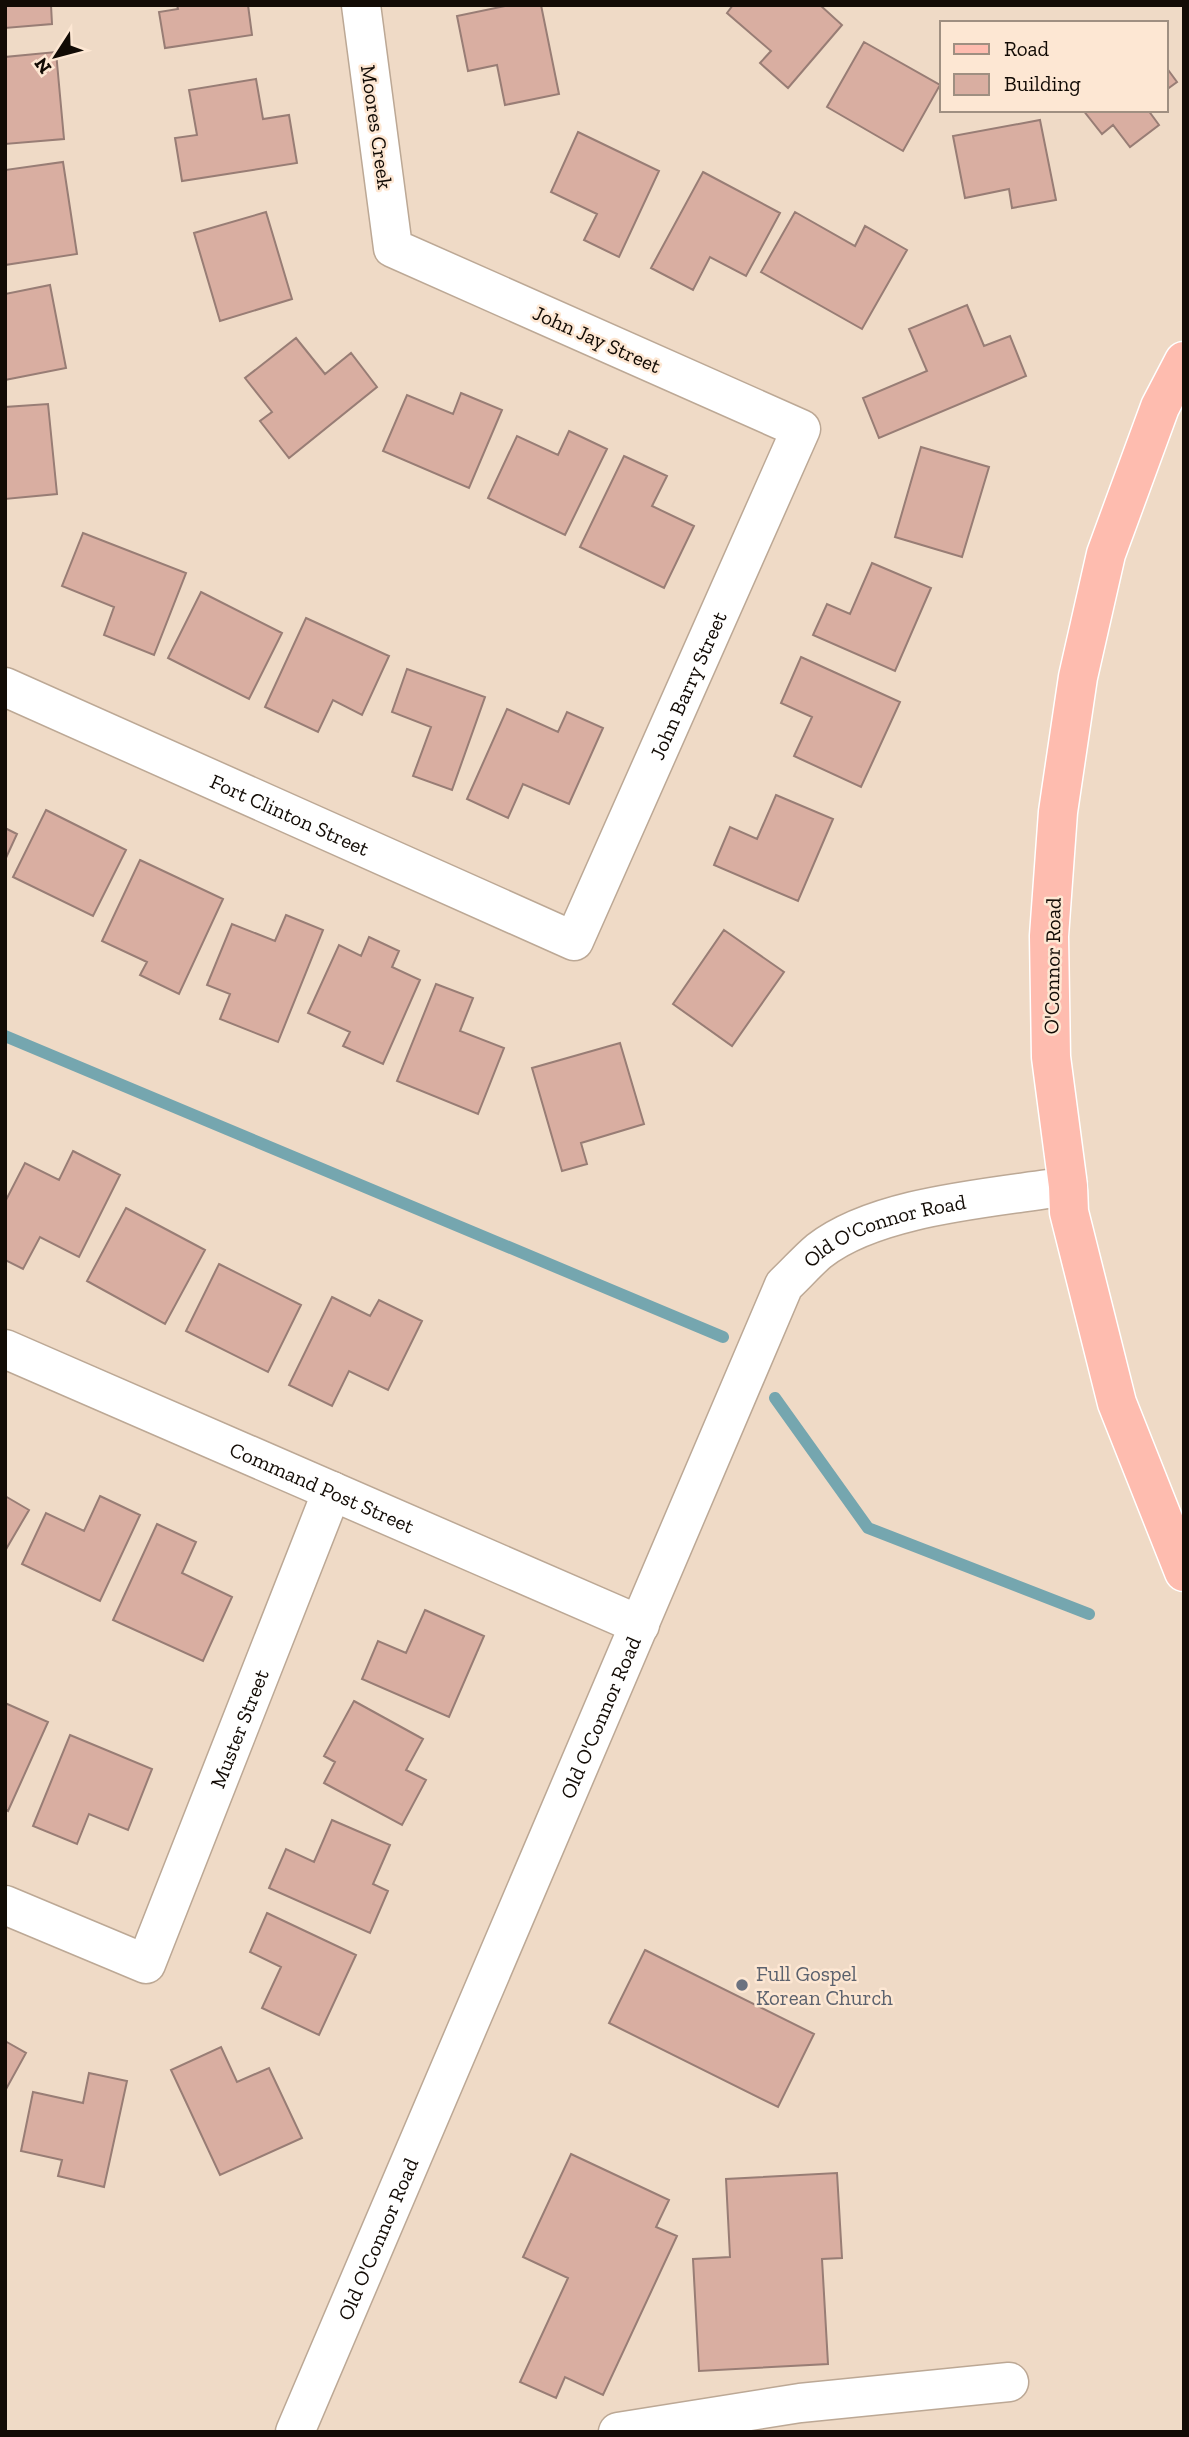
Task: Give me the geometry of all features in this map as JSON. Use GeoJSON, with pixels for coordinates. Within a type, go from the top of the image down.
{"type":"FeatureCollection","features":[{"type":"Feature","properties":{"kind":"main road","name":"O'Connor Road"},"geometry":{"type":"LineString","coordinates":[[1184,361],[1160,407],[1106,554],[1078,677],[1058,813],[1049,936],[1051,1043],[1069,1212],[1117,1402],[1184,1572]]}},
{"type":"Feature","properties":{"kind":"street","name":"Moores Creek"},"geometry":{"type":"LineString","coordinates":[[361,5],[393,248]]}},
{"type":"Feature","properties":{"kind":"street","name":"John Jay Street"},"geometry":{"type":"LineString","coordinates":[[393,248],[801,429]]}},
{"type":"Feature","properties":{"kind":"street","name":"John Barry Street"},"geometry":{"type":"LineString","coordinates":[[573,941],[801,429]]}},
{"type":"Feature","properties":{"kind":"street","name":"Fort Clinton Street"},"geometry":{"type":"LineString","coordinates":[[5,687],[573,941]]}},
{"type":"Feature","properties":{"kind":"street","name":"Old O'Connor Road"},"geometry":{"type":"LineString","coordinates":[[295,2432],[784,1285],[820,1250],[874,1221],[922,1209],[1068,1186]]}},
{"type":"Feature","properties":{"kind":"street","name":"Command Post Street"},"geometry":{"type":"LineString","coordinates":[[5,1349],[640,1625]]}},
{"type":"Feature","properties":{"kind":"street","name":"Muster Street"},"geometry":{"type":"LineString","coordinates":[[5,1905],[146,1964],[332,1492]]}},
{"type":"Feature","properties":{"kind":"street"},"geometry":{"type":"LineString","coordinates":[[618,2432],[800,2403],[1009,2382]]}},
{"type":"Feature","properties":{"kind":"building"},"geometry":{"type":"Polygon","coordinates":[[[5,5],[51,5],[52,24],[5,28],[5,5]]]}},
{"type":"Feature","properties":{"kind":"building"},"geometry":{"type":"Polygon","coordinates":[[[177,5],[248,5],[252,35],[165,48],[159,12],[178,9],[177,5]]]}},
{"type":"Feature","properties":{"kind":"building"},"geometry":{"type":"Polygon","coordinates":[[[510,5],[541,5],[559,94],[505,105],[497,65],[468,71],[457,16],[510,5]]]}},
{"type":"Feature","properties":{"kind":"building"},"geometry":{"type":"Polygon","coordinates":[[[733,5],[820,5],[842,25],[788,88],[760,63],[771,51],[727,13],[733,5]]]}},
{"type":"Feature","properties":{"kind":"building"},"geometry":{"type":"Polygon","coordinates":[[[864,42],[940,85],[903,151],[827,107],[864,42]]]}},
{"type":"Feature","properties":{"kind":"building"},"geometry":{"type":"Polygon","coordinates":[[[56,52],[64,139],[5,144],[5,57],[56,52]]]}},
{"type":"Feature","properties":{"kind":"building"},"geometry":{"type":"Polygon","coordinates":[[[1168,70],[1177,82],[1168,89],[1168,70]]]}},
{"type":"Feature","properties":{"kind":"building"},"geometry":{"type":"Polygon","coordinates":[[[256,79],[263,119],[289,115],[297,163],[182,181],[175,138],[197,135],[189,90],[256,79]]]}},
{"type":"Feature","properties":{"kind":"building"},"geometry":{"type":"Polygon","coordinates":[[[1085,112],[1149,112],[1159,125],[1130,147],[1113,125],[1102,134],[1085,112]]]}},
{"type":"Feature","properties":{"kind":"building"},"geometry":{"type":"Polygon","coordinates":[[[1040,120],[1056,200],[1012,208],[1009,189],[965,198],[953,136],[1040,120]]]}},
{"type":"Feature","properties":{"kind":"building"},"geometry":{"type":"Polygon","coordinates":[[[578,132],[659,171],[619,257],[584,240],[597,214],[551,192],[578,132]]]}},
{"type":"Feature","properties":{"kind":"building"},"geometry":{"type":"Polygon","coordinates":[[[63,162],[77,254],[5,265],[5,170],[63,162]]]}},
{"type":"Feature","properties":{"kind":"building"},"geometry":{"type":"Polygon","coordinates":[[[703,172],[780,213],[746,276],[710,257],[693,290],[651,268],[703,172]]]}},
{"type":"Feature","properties":{"kind":"building"},"geometry":{"type":"Polygon","coordinates":[[[266,212],[292,299],[220,321],[194,233],[266,212]]]}},
{"type":"Feature","properties":{"kind":"building"},"geometry":{"type":"Polygon","coordinates":[[[795,212],[855,246],[865,226],[907,250],[862,329],[761,272],[795,212]]]}},
{"type":"Feature","properties":{"kind":"building"},"geometry":{"type":"Polygon","coordinates":[[[50,285],[66,368],[5,380],[5,294],[50,285]]]}},
{"type":"Feature","properties":{"kind":"building"},"geometry":{"type":"Polygon","coordinates":[[[967,305],[984,346],[1010,336],[1026,376],[879,438],[863,398],[927,371],[909,329],[967,305]]]}},
{"type":"Feature","properties":{"kind":"building"},"geometry":{"type":"Polygon","coordinates":[[[296,338],[325,374],[351,353],[377,387],[289,458],[260,421],[272,412],[245,378],[296,338]]]}},
{"type":"Feature","properties":{"kind":"building"},"geometry":{"type":"Polygon","coordinates":[[[461,393],[502,410],[469,488],[383,451],[407,395],[453,414],[461,393]]]}},
{"type":"Feature","properties":{"kind":"building"},"geometry":{"type":"Polygon","coordinates":[[[48,404],[57,494],[5,499],[5,407],[48,404]]]}},
{"type":"Feature","properties":{"kind":"building"},"geometry":{"type":"Polygon","coordinates":[[[569,431],[607,449],[565,535],[488,498],[517,436],[558,455],[569,431]]]}},
{"type":"Feature","properties":{"kind":"building"},"geometry":{"type":"Polygon","coordinates":[[[921,447],[989,467],[962,557],[895,537],[921,447]]]}},
{"type":"Feature","properties":{"kind":"building"},"geometry":{"type":"Polygon","coordinates":[[[624,456],[667,476],[652,506],[694,526],[664,588],[580,547],[624,456]]]}},
{"type":"Feature","properties":{"kind":"building"},"geometry":{"type":"Polygon","coordinates":[[[83,533],[186,573],[154,655],[104,635],[114,607],[62,586],[83,533]]]}},
{"type":"Feature","properties":{"kind":"building"},"geometry":{"type":"Polygon","coordinates":[[[872,563],[931,588],[895,671],[813,635],[827,604],[850,614],[872,563]]]}},
{"type":"Feature","properties":{"kind":"building"},"geometry":{"type":"Polygon","coordinates":[[[201,592],[282,633],[249,699],[168,658],[201,592]]]}},
{"type":"Feature","properties":{"kind":"building"},"geometry":{"type":"Polygon","coordinates":[[[306,618],[389,656],[362,715],[333,700],[318,732],[265,707],[306,618]]]}},
{"type":"Feature","properties":{"kind":"building"},"geometry":{"type":"Polygon","coordinates":[[[801,657],[900,702],[861,787],[794,756],[812,717],[781,703],[801,657]]]}},
{"type":"Feature","properties":{"kind":"building"},"geometry":{"type":"Polygon","coordinates":[[[407,669],[485,697],[452,790],[413,776],[431,727],[392,712],[407,669]]]}},
{"type":"Feature","properties":{"kind":"building"},"geometry":{"type":"Polygon","coordinates":[[[507,709],[558,732],[567,712],[603,728],[569,804],[523,784],[508,818],[467,799],[507,709]]]}},
{"type":"Feature","properties":{"kind":"building"},"geometry":{"type":"Polygon","coordinates":[[[776,795],[833,819],[798,901],[714,865],[730,827],[757,839],[776,795]]]}},
{"type":"Feature","properties":{"kind":"building"},"geometry":{"type":"Polygon","coordinates":[[[46,810],[126,850],[93,916],[13,877],[46,810]]]}},
{"type":"Feature","properties":{"kind":"building"},"geometry":{"type":"Polygon","coordinates":[[[5,828],[17,834],[5,860],[5,828]]]}},
{"type":"Feature","properties":{"kind":"building"},"geometry":{"type":"Polygon","coordinates":[[[140,860],[223,899],[179,994],[140,975],[147,962],[102,941],[140,860]]]}},
{"type":"Feature","properties":{"kind":"building"},"geometry":{"type":"Polygon","coordinates":[[[286,915],[323,930],[278,1042],[220,1019],[230,994],[207,985],[232,924],[275,941],[286,915]]]}},
{"type":"Feature","properties":{"kind":"building"},"geometry":{"type":"Polygon","coordinates":[[[724,930],[784,972],[732,1046],[673,1004],[724,930]]]}},
{"type":"Feature","properties":{"kind":"building"},"geometry":{"type":"Polygon","coordinates":[[[369,937],[399,951],[392,967],[420,980],[383,1064],[343,1046],[350,1032],[308,1013],[339,945],[361,956],[369,937]]]}},
{"type":"Feature","properties":{"kind":"building"},"geometry":{"type":"Polygon","coordinates":[[[436,984],[473,998],[460,1031],[504,1048],[478,1114],[397,1081],[436,984]]]}},
{"type":"Feature","properties":{"kind":"building"},"geometry":{"type":"Polygon","coordinates":[[[620,1043],[644,1124],[581,1143],[587,1164],[562,1171],[532,1068],[620,1043]]]}},
{"type":"Feature","properties":{"kind":"building"},"geometry":{"type":"Polygon","coordinates":[[[73,1151],[120,1175],[79,1257],[40,1237],[23,1269],[5,1260],[5,1202],[25,1163],[59,1180],[73,1151]]]}},
{"type":"Feature","properties":{"kind":"building"},"geometry":{"type":"Polygon","coordinates":[[[126,1208],[205,1250],[165,1324],[87,1281],[126,1208]]]}},
{"type":"Feature","properties":{"kind":"building"},"geometry":{"type":"Polygon","coordinates":[[[219,1264],[301,1305],[268,1372],[186,1331],[219,1264]]]}},
{"type":"Feature","properties":{"kind":"building"},"geometry":{"type":"Polygon","coordinates":[[[332,1297],[370,1316],[379,1300],[422,1321],[388,1390],[349,1371],[332,1406],[289,1385],[332,1297]]]}},
{"type":"Feature","properties":{"kind":"building"},"geometry":{"type":"Polygon","coordinates":[[[5,1496],[29,1510],[5,1551],[5,1496]]]}},
{"type":"Feature","properties":{"kind":"building"},"geometry":{"type":"Polygon","coordinates":[[[100,1496],[140,1515],[100,1601],[22,1564],[46,1513],[84,1531],[100,1496]]]}},
{"type":"Feature","properties":{"kind":"building"},"geometry":{"type":"Polygon","coordinates":[[[157,1524],[196,1542],[182,1573],[232,1597],[203,1661],[113,1620],[157,1524]]]}},
{"type":"Feature","properties":{"kind":"building"},"geometry":{"type":"Polygon","coordinates":[[[425,1610],[484,1636],[449,1717],[362,1679],[378,1641],[406,1653],[425,1610]]]}},
{"type":"Feature","properties":{"kind":"building"},"geometry":{"type":"Polygon","coordinates":[[[354,1701],[423,1739],[406,1770],[426,1780],[402,1825],[324,1783],[335,1762],[324,1756],[354,1701]]]}},
{"type":"Feature","properties":{"kind":"building"},"geometry":{"type":"Polygon","coordinates":[[[5,1703],[48,1722],[8,1811],[5,1809],[5,1703]]]}},
{"type":"Feature","properties":{"kind":"building"},"geometry":{"type":"Polygon","coordinates":[[[70,1735],[152,1769],[128,1830],[89,1814],[77,1844],[33,1826],[70,1735]]]}},
{"type":"Feature","properties":{"kind":"building"},"geometry":{"type":"Polygon","coordinates":[[[332,1820],[390,1845],[373,1884],[388,1891],[370,1933],[269,1888],[286,1849],[314,1862],[332,1820]]]}},
{"type":"Feature","properties":{"kind":"building"},"geometry":{"type":"Polygon","coordinates":[[[267,1913],[356,1955],[319,2035],[262,2008],[281,1967],[250,1952],[267,1913]]]}},
{"type":"Feature","properties":{"kind":"building"},"geometry":{"type":"Polygon","coordinates":[[[645,1950],[814,2034],[778,2107],[609,2023],[645,1950]]]}},
{"type":"Feature","properties":{"kind":"building"},"geometry":{"type":"Polygon","coordinates":[[[5,2041],[26,2053],[5,2091],[5,2041]]]}},
{"type":"Feature","properties":{"kind":"building"},"geometry":{"type":"Polygon","coordinates":[[[221,2047],[237,2082],[269,2068],[302,2138],[220,2175],[171,2070],[221,2047]]]}},
{"type":"Feature","properties":{"kind":"building"},"geometry":{"type":"Polygon","coordinates":[[[89,2073],[127,2081],[104,2187],[58,2176],[62,2160],[21,2151],[33,2092],[83,2103],[89,2073]]]}},
{"type":"Feature","properties":{"kind":"building"},"geometry":{"type":"Polygon","coordinates":[[[571,2154],[669,2200],[656,2227],[677,2236],[603,2395],[565,2377],[556,2398],[520,2382],[568,2278],[523,2257],[571,2154]]]}},
{"type":"Feature","properties":{"kind":"building"},"geometry":{"type":"Polygon","coordinates":[[[837,2173],[842,2258],[822,2259],[828,2364],[699,2371],[693,2259],[730,2257],[726,2179],[837,2173]]]}},
{"type":"Feature","properties":{"kind":"waterway"},"geometry":{"type":"LineString","coordinates":[[5,1036],[723,1337]]}},
{"type":"Feature","properties":{"kind":"waterway"},"geometry":{"type":"LineString","coordinates":[[775,1398],[868,1528],[1089,1614]]}},
{"type":"Feature","properties":{"kind":"place","name":"Full Gospel Korean Church"},"geometry":{"type":"Point","coordinates":[742,1985]}}]}
